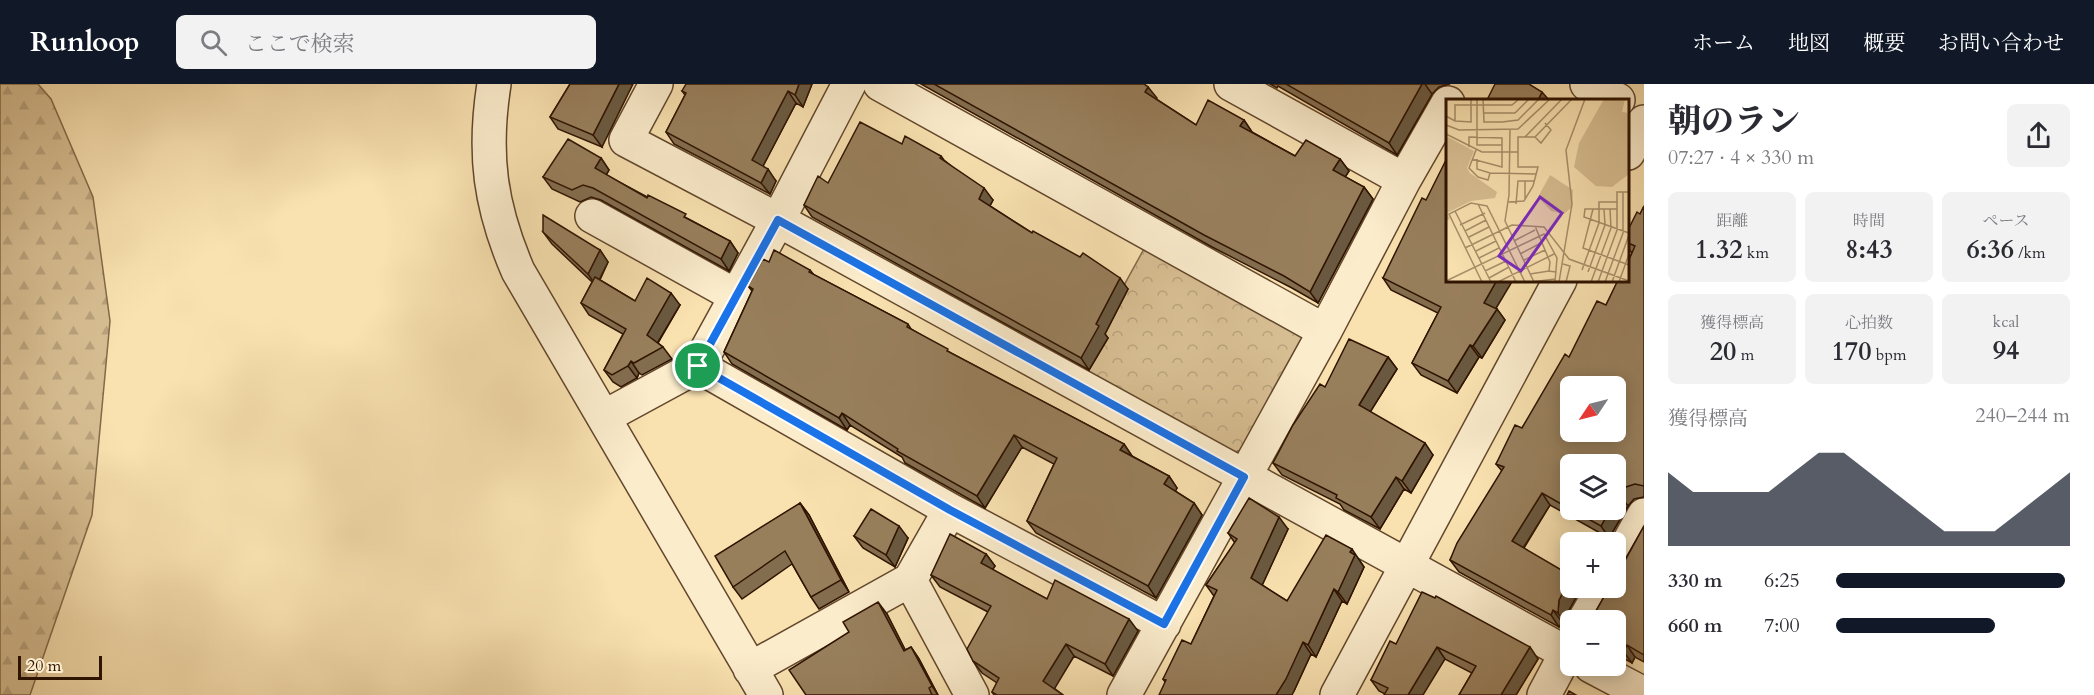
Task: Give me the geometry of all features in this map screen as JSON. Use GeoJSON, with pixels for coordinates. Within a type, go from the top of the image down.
{"type":"FeatureCollection","features":[{"type":"Feature","properties":{"kind":"street"},"geometry":{"type":"LineString","coordinates":[[494,84],[489,116],[491,181],[495,207],[504,238],[518,271],[758,682],[910,580],[950,510]]}},
{"type":"Feature","properties":{"kind":"street"},"geometry":{"type":"LineString","coordinates":[[656,84],[626,140],[778,220],[1244,477],[1560,647]]}},
{"type":"Feature","properties":{"kind":"street"},"geometry":{"type":"LineString","coordinates":[[604,417],[698,366],[849,84]]}},
{"type":"Feature","properties":{"kind":"street"},"geometry":{"type":"LineString","coordinates":[[880,84],[1325,331]]}},
{"type":"Feature","properties":{"kind":"street"},"geometry":{"type":"LineString","coordinates":[[1231,84],[1404,180]]}},
{"type":"Feature","properties":{"kind":"street"},"geometry":{"type":"LineString","coordinates":[[1450,99],[1459,84]]}},
{"type":"Feature","properties":{"kind":"street"},"geometry":{"type":"LineString","coordinates":[[1587,84],[1616,99]]}},
{"type":"Feature","properties":{"kind":"street"},"geometry":{"type":"LineString","coordinates":[[1124,695],[1325,331],[1446,106]]}},
{"type":"Feature","properties":{"kind":"street"},"geometry":{"type":"LineString","coordinates":[[1629,106],[1644,114]]}},
{"type":"Feature","properties":{"kind":"street"},"geometry":{"type":"LineString","coordinates":[[1629,151],[1644,122]]}},
{"type":"Feature","properties":{"kind":"street"},"geometry":{"type":"LineString","coordinates":[[592,216],[736,296]]}},
{"type":"Feature","properties":{"kind":"street"},"geometry":{"type":"LineString","coordinates":[[1337,695],[1559,282]]}},
{"type":"Feature","properties":{"kind":"street"},"geometry":{"type":"LineString","coordinates":[[698,366],[950,510],[1164,624]]}},
{"type":"Feature","properties":{"kind":"street"},"geometry":{"type":"LineString","coordinates":[[1626,547],[1644,515]]}},
{"type":"Feature","properties":{"kind":"street"},"geometry":{"type":"LineString","coordinates":[[910,580],[972,695]]}},
{"type":"Feature","properties":{"kind":"street"},"geometry":{"type":"LineString","coordinates":[[1544,695],[1560,674]]}},
{"type":"Feature","properties":{"kind":"street"},"geometry":{"type":"LineString","coordinates":[[1612,676],[1644,694]]}},
{"type":"Feature","properties":{"kind":"green space"},"geometry":{"type":"Polygon","coordinates":[[[0,84],[38,84],[51,99],[93,197],[110,321],[92,515],[30,695],[0,695],[0,84]]]}},
{"type":"Feature","properties":{"kind":"green space"},"geometry":{"type":"Polygon","coordinates":[[[1145,247],[1299,326],[1305,348],[1246,449],[1222,455],[1077,371],[1145,247]]]}},
{"type":"Feature","properties":{"kind":"building"},"geometry":{"type":"Polygon","coordinates":[[[570,84],[619,84],[593,135],[550,117],[570,84]]]}},
{"type":"Feature","properties":{"kind":"building"},"geometry":{"type":"Polygon","coordinates":[[[686,84],[799,84],[795,95],[788,91],[752,160],[768,169],[761,183],[666,132],[686,93],[682,91],[686,84]]]}},
{"type":"Feature","properties":{"kind":"building"},"geometry":{"type":"Polygon","coordinates":[[[934,84],[1144,84],[1148,87],[1145,92],[1196,125],[1208,100],[1244,120],[1240,126],[1295,156],[1306,140],[1340,159],[1333,170],[1364,187],[1310,292],[934,84]]]}},
{"type":"Feature","properties":{"kind":"building"},"geometry":{"type":"Polygon","coordinates":[[[1286,84],[1422,84],[1389,143],[1286,84]]]}},
{"type":"Feature","properties":{"kind":"building"},"geometry":{"type":"Polygon","coordinates":[[[1495,84],[1529,84],[1542,92],[1538,99],[1488,99],[1495,84]]]}},
{"type":"Feature","properties":{"kind":"building"},"geometry":{"type":"Polygon","coordinates":[[[860,122],[902,144],[905,136],[941,156],[940,158],[984,188],[979,199],[1032,233],[1033,231],[1080,257],[1083,253],[1120,278],[1096,324],[1099,326],[1081,358],[804,205],[818,176],[828,183],[860,122]]]}},
{"type":"Feature","properties":{"kind":"building"},"geometry":{"type":"Polygon","coordinates":[[[568,139],[601,158],[595,168],[647,198],[648,195],[686,214],[684,217],[730,241],[721,259],[593,188],[583,185],[572,190],[543,177],[568,139]]]}},
{"type":"Feature","properties":{"kind":"building"},"geometry":{"type":"Polygon","coordinates":[[[1446,160],[1446,282],[1496,282],[1484,303],[1497,309],[1473,346],[1470,345],[1448,381],[1412,363],[1441,307],[1383,278],[1422,198],[1426,200],[1446,160]]]}},
{"type":"Feature","properties":{"kind":"building"},"geometry":{"type":"Polygon","coordinates":[[[1644,206],[1644,486],[1635,484],[1626,487],[1626,454],[1560,454],[1560,503],[1542,493],[1512,541],[1560,569],[1558,613],[1553,610],[1551,615],[1450,560],[1457,543],[1504,467],[1496,464],[1515,425],[1522,428],[1565,354],[1569,357],[1597,301],[1606,305],[1617,282],[1629,282],[1629,260],[1635,246],[1629,243],[1629,228],[1637,212],[1640,214],[1644,206]]]}},
{"type":"Feature","properties":{"kind":"building"},"geometry":{"type":"Polygon","coordinates":[[[543,215],[600,250],[588,274],[543,232],[543,215]]]}},
{"type":"Feature","properties":{"kind":"building"},"geometry":{"type":"Polygon","coordinates":[[[774,250],[810,270],[809,272],[908,324],[907,327],[948,349],[947,351],[1124,444],[1120,450],[1169,476],[1164,484],[1194,503],[1148,586],[1027,521],[1057,458],[1014,435],[977,496],[897,451],[898,449],[842,413],[839,418],[724,352],[753,289],[748,286],[763,259],[769,262],[774,250]]]}},
{"type":"Feature","properties":{"kind":"building"},"geometry":{"type":"Polygon","coordinates":[[[595,277],[635,301],[647,278],[671,293],[647,335],[663,347],[634,363],[631,361],[628,366],[612,375],[604,370],[626,329],[581,303],[595,277]]]}},
{"type":"Feature","properties":{"kind":"building"},"geometry":{"type":"Polygon","coordinates":[[[1349,339],[1388,357],[1359,405],[1425,443],[1402,481],[1396,477],[1371,517],[1336,498],[1337,495],[1273,463],[1293,425],[1320,384],[1325,387],[1349,339]]]}},
{"type":"Feature","properties":{"kind":"building"},"geometry":{"type":"Polygon","coordinates":[[[1249,498],[1279,517],[1251,578],[1287,601],[1326,535],[1352,549],[1350,552],[1355,555],[1338,592],[1334,589],[1308,645],[1303,642],[1276,695],[1159,695],[1166,680],[1163,679],[1182,640],[1191,644],[1217,590],[1206,585],[1237,539],[1228,533],[1249,498]]]}},
{"type":"Feature","properties":{"kind":"building"},"geometry":{"type":"Polygon","coordinates":[[[800,503],[841,580],[811,597],[785,551],[733,587],[715,556],[800,503]]]}},
{"type":"Feature","properties":{"kind":"building"},"geometry":{"type":"Polygon","coordinates":[[[871,509],[899,526],[886,555],[854,536],[871,509]]]}},
{"type":"Feature","properties":{"kind":"building"},"geometry":{"type":"Polygon","coordinates":[[[1590,520],[1604,520],[1601,526],[1590,520]]]}},
{"type":"Feature","properties":{"kind":"building"},"geometry":{"type":"Polygon","coordinates":[[[1644,526],[1644,655],[1626,646],[1626,610],[1597,610],[1603,598],[1626,598],[1626,559],[1644,526]]]}},
{"type":"Feature","properties":{"kind":"building"},"geometry":{"type":"Polygon","coordinates":[[[950,534],[986,554],[981,563],[1047,599],[1055,580],[1129,619],[1105,664],[1066,644],[1043,681],[1063,695],[997,695],[992,692],[999,678],[973,661],[967,649],[991,606],[931,575],[950,534]]]}},
{"type":"Feature","properties":{"kind":"building"},"geometry":{"type":"Polygon","coordinates":[[[1422,592],[1435,598],[1436,596],[1530,647],[1501,695],[1459,695],[1476,666],[1437,647],[1408,695],[1384,695],[1388,688],[1371,680],[1390,641],[1396,644],[1422,592]]]}},
{"type":"Feature","properties":{"kind":"building"},"geometry":{"type":"Polygon","coordinates":[[[878,602],[904,651],[911,647],[932,686],[929,688],[932,695],[806,695],[789,670],[849,632],[843,622],[878,602]]]}},
{"type":"Feature","properties":{"kind":"route"},"geometry":{"type":"LineString","coordinates":[[778,220],[1244,477],[1164,624],[950,510],[698,366],[778,220]]}}]}
